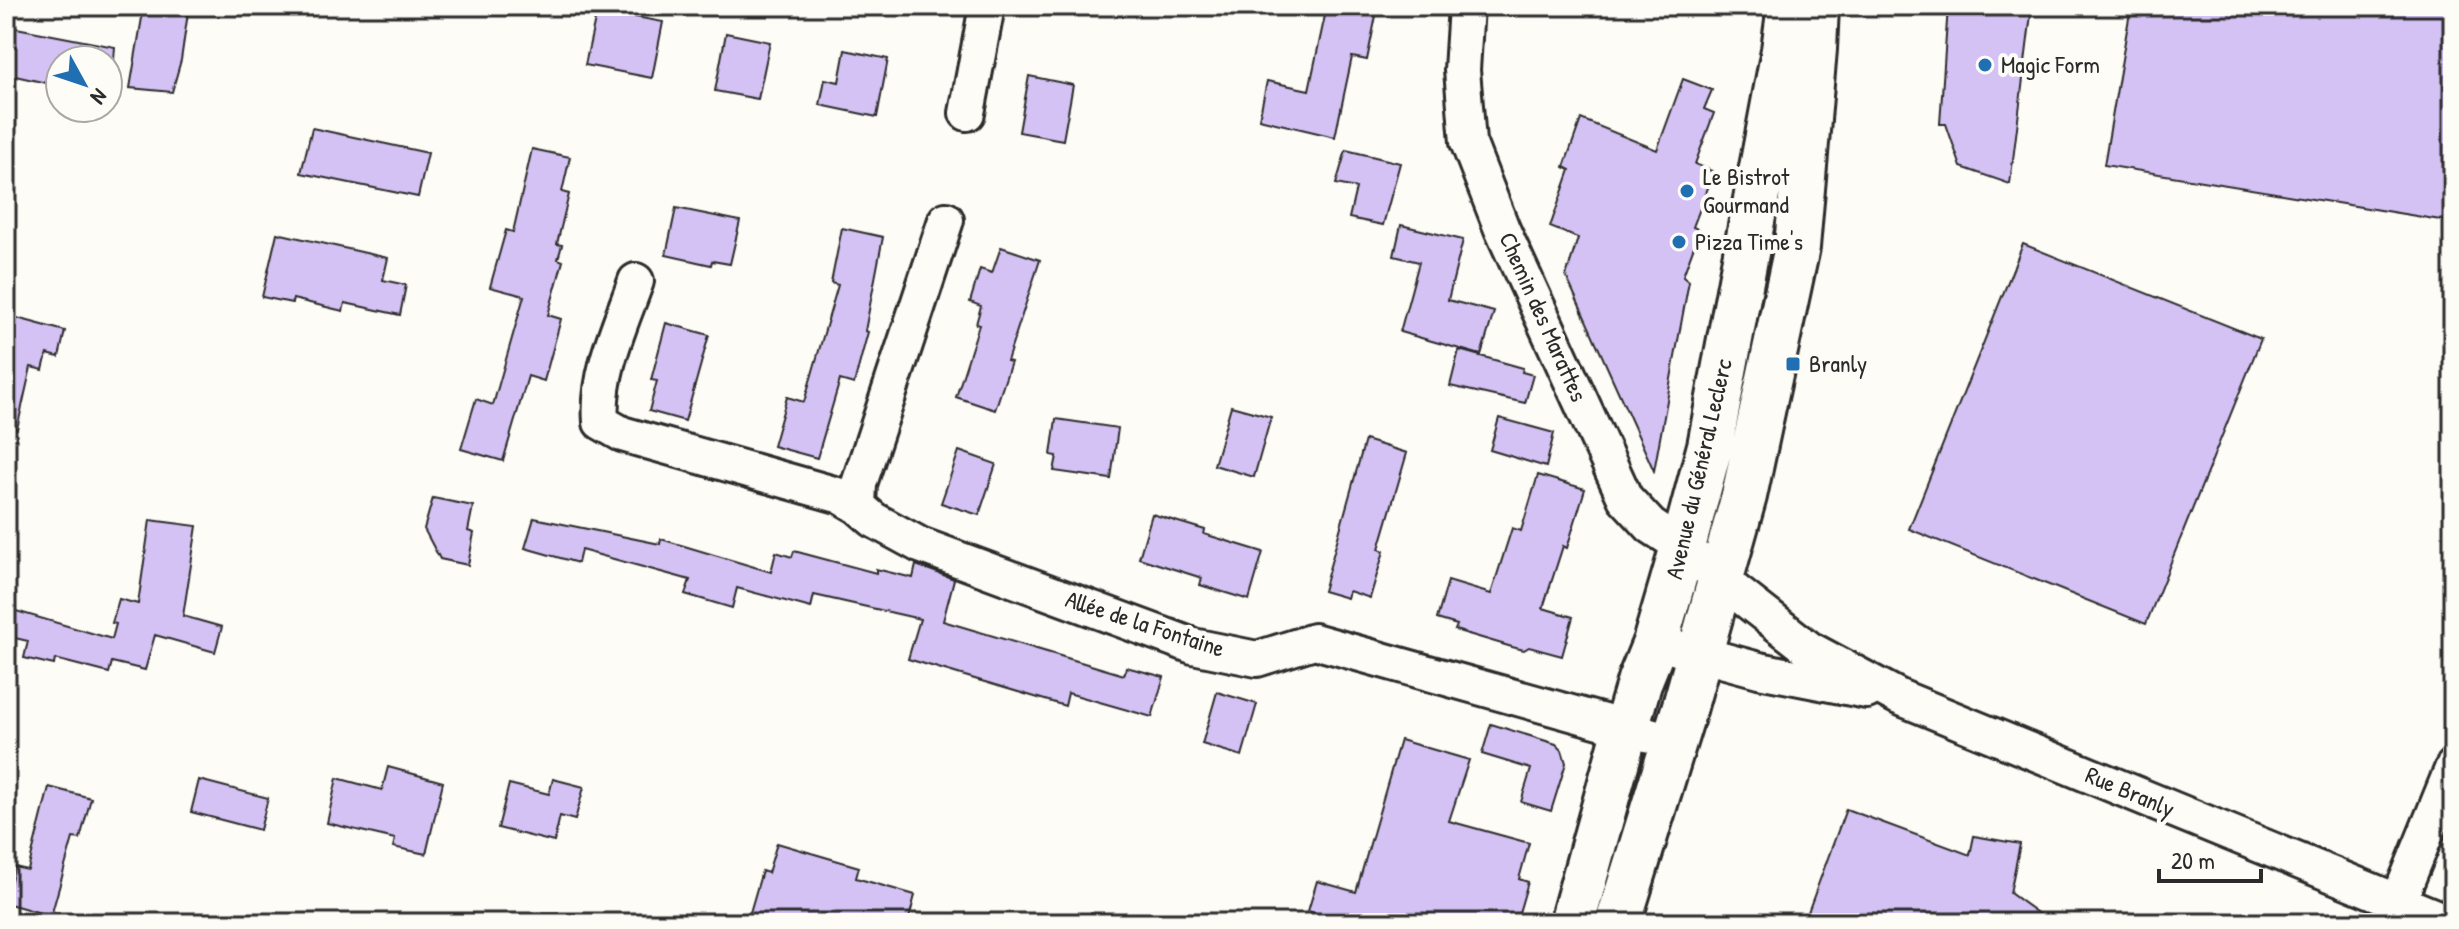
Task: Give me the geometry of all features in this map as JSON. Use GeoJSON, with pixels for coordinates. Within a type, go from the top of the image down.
{"type":"FeatureCollection","features":[{"type":"Feature","properties":{"kind":"main road","name":"Avenue du Général Leclerc"},"geometry":{"type":"LineString","coordinates":[[1572,923],[1710,446],[1790,6]]}},
{"type":"Feature","properties":{"kind":"main road","name":"Avenue du Général Leclerc"},"geometry":{"type":"LineString","coordinates":[[1618,923],[1675,742],[1744,496],[1797,247],[1816,6]]}},
{"type":"Feature","properties":{"kind":"street"},"geometry":{"type":"LineString","coordinates":[[967,113],[987,6]]}},
{"type":"Feature","properties":{"kind":"street","name":"Chemin des Marattes"},"geometry":{"type":"LineString","coordinates":[[1466,6],[1462,70],[1468,142],[1497,215],[1625,498],[1651,526],[1683,547],[1722,581]]}},
{"type":"Feature","properties":{"kind":"street"},"geometry":{"type":"LineString","coordinates":[[858,506],[859,484],[946,220]]}},
{"type":"Feature","properties":{"kind":"street","name":"Allée de la Fontaine"},"geometry":{"type":"LineString","coordinates":[[636,281],[606,368],[600,403],[601,422],[627,436],[841,496],[874,520],[920,545],[1193,646],[1257,659],[1314,641],[1675,742]]}},
{"type":"Feature","properties":{"kind":"street","name":"Rue Branly"},"geometry":{"type":"LineString","coordinates":[[1722,581],[1809,649],[1899,697],[2393,913],[2450,923]]}},
{"type":"Feature","properties":{"kind":"street","name":"Rue Branly"},"geometry":{"type":"LineString","coordinates":[[1655,643],[1759,670],[1899,697]]}},
{"type":"Feature","properties":{"kind":"street"},"geometry":{"type":"LineString","coordinates":[[2393,913],[2453,767]]}},
{"type":"Feature","properties":{"kind":"building"},"geometry":{"type":"Polygon","coordinates":[[[144,6],[189,6],[181,60],[172,92],[130,88],[144,6]]]}},
{"type":"Feature","properties":{"kind":"building"},"geometry":{"type":"Polygon","coordinates":[[[1327,6],[1378,6],[1367,60],[1352,57],[1335,137],[1259,119],[1267,81],[1309,90],[1327,6]]]}},
{"type":"Feature","properties":{"kind":"building","name":"Magic Form"},"geometry":{"type":"Polygon","coordinates":[[[1948,6],[2032,6],[2010,184],[1961,167],[1946,124],[1940,124],[1948,6]]]}},
{"type":"Feature","properties":{"kind":"building"},"geometry":{"type":"Polygon","coordinates":[[[2131,6],[2453,6],[2453,222],[2104,165],[2131,6]]]}},
{"type":"Feature","properties":{"kind":"building"},"geometry":{"type":"Polygon","coordinates":[[[620,14],[663,22],[652,78],[585,65],[596,15],[619,19],[620,14]]]}},
{"type":"Feature","properties":{"kind":"building"},"geometry":{"type":"Polygon","coordinates":[[[6,26],[99,44],[44,44],[44,82],[6,74],[6,26]]]}},
{"type":"Feature","properties":{"kind":"building"},"geometry":{"type":"Polygon","coordinates":[[[726,33],[770,42],[758,99],[715,91],[726,33]]]}},
{"type":"Feature","properties":{"kind":"building"},"geometry":{"type":"Polygon","coordinates":[[[845,50],[888,59],[877,117],[820,105],[825,79],[839,82],[845,50]]]}},
{"type":"Feature","properties":{"kind":"building"},"geometry":{"type":"Polygon","coordinates":[[[1029,76],[1073,85],[1063,140],[1019,132],[1029,76]]]}},
{"type":"Feature","properties":{"kind":"building"},"geometry":{"type":"Polygon","coordinates":[[[1683,79],[1712,90],[1704,109],[1714,113],[1695,164],[1714,172],[1693,227],[1700,230],[1683,276],[1689,281],[1654,471],[1566,276],[1578,238],[1550,227],[1570,170],[1564,167],[1581,119],[1657,150],[1683,79]]]}},
{"type":"Feature","properties":{"kind":"building"},"geometry":{"type":"Polygon","coordinates":[[[312,128],[428,153],[418,197],[301,173],[312,128]]]}},
{"type":"Feature","properties":{"kind":"building"},"geometry":{"type":"Polygon","coordinates":[[[532,149],[570,157],[562,192],[569,194],[557,244],[562,245],[558,259],[563,261],[548,315],[561,319],[544,381],[528,376],[503,461],[461,449],[476,399],[493,405],[524,296],[490,287],[506,230],[513,232],[532,149]]]}},
{"type":"Feature","properties":{"kind":"building"},"geometry":{"type":"Polygon","coordinates":[[[1346,150],[1400,163],[1383,225],[1349,218],[1356,188],[1336,184],[1346,150]]]}},
{"type":"Feature","properties":{"kind":"building"},"geometry":{"type":"Polygon","coordinates":[[[676,208],[740,221],[730,264],[712,261],[711,265],[666,255],[676,208]]]}},
{"type":"Feature","properties":{"kind":"building"},"geometry":{"type":"Polygon","coordinates":[[[1401,225],[1463,240],[1448,300],[1494,312],[1481,355],[1400,332],[1419,262],[1394,256],[1401,225]]]}},
{"type":"Feature","properties":{"kind":"building"},"geometry":{"type":"Polygon","coordinates":[[[842,228],[883,237],[865,331],[868,332],[854,384],[840,380],[817,458],[773,446],[787,397],[804,402],[838,285],[831,283],[842,228]]]}},
{"type":"Feature","properties":{"kind":"building"},"geometry":{"type":"Polygon","coordinates":[[[277,233],[388,258],[383,280],[406,285],[400,315],[345,303],[343,311],[293,299],[292,303],[262,297],[277,233]]]}},
{"type":"Feature","properties":{"kind":"building"},"geometry":{"type":"Polygon","coordinates":[[[2023,244],[2261,339],[2146,624],[1909,529],[2023,244]]]}},
{"type":"Feature","properties":{"kind":"building"},"geometry":{"type":"Polygon","coordinates":[[[1001,247],[1040,260],[1007,361],[1011,362],[995,410],[956,397],[979,325],[976,324],[981,306],[970,302],[980,269],[992,273],[1001,247]]]}},
{"type":"Feature","properties":{"kind":"building"},"geometry":{"type":"Polygon","coordinates":[[[6,315],[65,331],[59,357],[47,354],[43,370],[31,367],[17,429],[6,428],[6,315]]]}},
{"type":"Feature","properties":{"kind":"building"},"geometry":{"type":"Polygon","coordinates":[[[666,323],[709,335],[685,421],[649,411],[657,381],[651,380],[666,323]]]}},
{"type":"Feature","properties":{"kind":"building"},"geometry":{"type":"Polygon","coordinates":[[[1459,350],[1523,368],[1522,372],[1533,375],[1525,403],[1450,386],[1459,350]]]}},
{"type":"Feature","properties":{"kind":"building"},"geometry":{"type":"Polygon","coordinates":[[[1231,406],[1271,417],[1254,477],[1214,465],[1231,406]]]}},
{"type":"Feature","properties":{"kind":"building"},"geometry":{"type":"Polygon","coordinates":[[[1499,418],[1554,433],[1546,467],[1490,450],[1499,418]]]}},
{"type":"Feature","properties":{"kind":"building"},"geometry":{"type":"Polygon","coordinates":[[[1056,419],[1118,428],[1111,479],[1054,471],[1057,456],[1051,455],[1056,419]]]}},
{"type":"Feature","properties":{"kind":"building"},"geometry":{"type":"Polygon","coordinates":[[[1365,440],[1407,453],[1379,549],[1384,551],[1370,598],[1349,591],[1347,598],[1323,591],[1365,440]]]}},
{"type":"Feature","properties":{"kind":"building"},"geometry":{"type":"Polygon","coordinates":[[[959,451],[996,464],[979,515],[941,503],[959,451]]]}},
{"type":"Feature","properties":{"kind":"building"},"geometry":{"type":"Polygon","coordinates":[[[1538,475],[1585,489],[1567,548],[1563,546],[1543,608],[1573,617],[1562,656],[1529,647],[1524,650],[1512,647],[1455,630],[1457,625],[1437,619],[1448,581],[1491,594],[1512,528],[1521,531],[1538,475]]]}},
{"type":"Feature","properties":{"kind":"building"},"geometry":{"type":"Polygon","coordinates":[[[433,498],[473,506],[468,531],[474,533],[468,565],[440,559],[424,529],[433,498]]]}},
{"type":"Feature","properties":{"kind":"building"},"geometry":{"type":"Polygon","coordinates":[[[1152,514],[1263,552],[1249,600],[1200,585],[1202,578],[1139,558],[1152,514]]]}},
{"type":"Feature","properties":{"kind":"building"},"geometry":{"type":"Polygon","coordinates":[[[534,518],[660,544],[661,539],[771,572],[776,552],[792,557],[794,551],[876,573],[876,569],[913,578],[916,565],[954,579],[943,621],[1124,675],[1126,667],[1164,677],[1152,717],[1068,693],[1065,706],[908,659],[920,619],[814,595],[811,608],[737,588],[732,608],[685,594],[690,580],[581,550],[578,563],[525,548],[534,518]]]}},
{"type":"Feature","properties":{"kind":"building"},"geometry":{"type":"Polygon","coordinates":[[[150,520],[197,526],[183,616],[222,627],[215,652],[155,635],[145,670],[112,662],[109,673],[55,659],[54,665],[24,658],[28,641],[6,636],[6,608],[112,639],[116,624],[112,623],[119,599],[138,604],[150,520]]]}},
{"type":"Feature","properties":{"kind":"building"},"geometry":{"type":"Polygon","coordinates":[[[1217,692],[1257,704],[1242,756],[1202,744],[1217,692]]]}},
{"type":"Feature","properties":{"kind":"building"},"geometry":{"type":"Polygon","coordinates":[[[1491,724],[1556,744],[1562,750],[1566,763],[1551,811],[1521,802],[1531,769],[1482,754],[1491,724]]]}},
{"type":"Feature","properties":{"kind":"building"},"geometry":{"type":"Polygon","coordinates":[[[1400,740],[1469,760],[1449,821],[1529,843],[1519,879],[1528,882],[1516,923],[1315,923],[1317,914],[1308,911],[1317,881],[1356,892],[1400,740]]]}},
{"type":"Feature","properties":{"kind":"building"},"geometry":{"type":"Polygon","coordinates":[[[388,767],[443,782],[426,854],[393,847],[395,839],[327,823],[337,778],[382,790],[388,767]]]}},
{"type":"Feature","properties":{"kind":"building"},"geometry":{"type":"Polygon","coordinates":[[[553,779],[584,787],[575,820],[560,816],[554,842],[498,828],[509,784],[549,794],[553,779]]]}},
{"type":"Feature","properties":{"kind":"building"},"geometry":{"type":"Polygon","coordinates":[[[199,780],[268,798],[260,830],[191,812],[199,780]]]}},
{"type":"Feature","properties":{"kind":"building"},"geometry":{"type":"Polygon","coordinates":[[[49,787],[91,798],[80,839],[73,838],[51,916],[6,903],[14,867],[28,870],[49,787]]]}},
{"type":"Feature","properties":{"kind":"building"},"geometry":{"type":"Polygon","coordinates":[[[1846,809],[1970,855],[1974,836],[2020,844],[2010,893],[2051,923],[1804,923],[1846,809]]]}},
{"type":"Feature","properties":{"kind":"building"},"geometry":{"type":"Polygon","coordinates":[[[777,843],[859,867],[856,878],[915,895],[908,923],[747,923],[762,871],[768,873],[777,843]]]}},
{"type":"Feature","properties":{"kind":"place","name":"Magic Form"},"geometry":{"type":"Point","coordinates":[1985,65]}},
{"type":"Feature","properties":{"kind":"place","name":"Le Bistrot Gourmand"},"geometry":{"type":"Point","coordinates":[1687,191]}},
{"type":"Feature","properties":{"kind":"place","name":"Pizza Time's"},"geometry":{"type":"Point","coordinates":[1679,242]}},
{"type":"Feature","properties":{"kind":"place","name":"Branly"},"geometry":{"type":"Point","coordinates":[1793,364]}}]}
